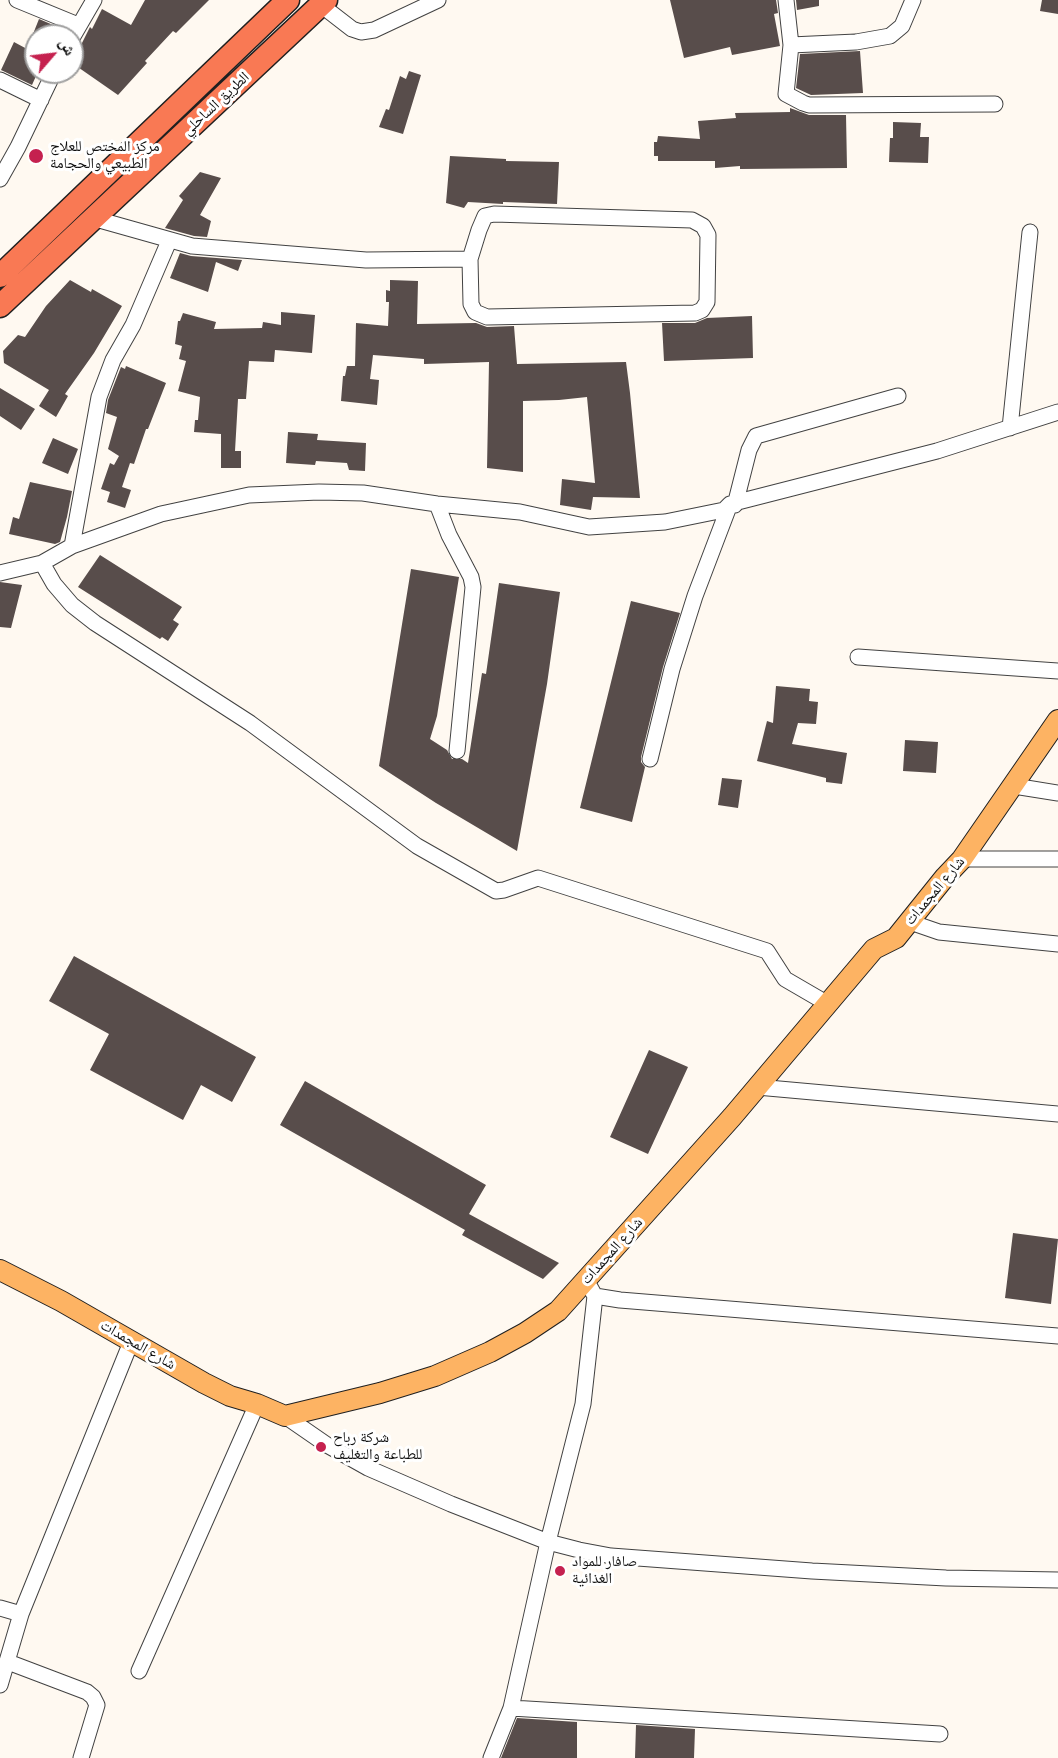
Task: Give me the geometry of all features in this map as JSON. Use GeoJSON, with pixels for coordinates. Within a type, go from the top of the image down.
{"type":"FeatureCollection","features":[{"type":"Feature","properties":{"kind":"highway","name":"الطريق الساحلي"},"geometry":{"type":"LineString","coordinates":[[0,275],[288,0]]}},
{"type":"Feature","properties":{"kind":"highway","name":"الطريق الساحلي"},"geometry":{"type":"LineString","coordinates":[[0,306],[96,219],[324,3]]}},
{"type":"Feature","properties":{"kind":"highway"},"geometry":{"type":"LineString","coordinates":[[0,275],[23,285]]}},
{"type":"Feature","properties":{"kind":"main road","name":"شارع المجمدات"},"geometry":{"type":"LineString","coordinates":[[0,1270],[61,1301],[204,1383],[230,1396],[285,1416],[380,1394],[435,1376],[525,1334],[590,1288],[874,949],[896,938],[910,922],[962,859],[1058,720]]}},
{"type":"Feature","properties":{"kind":"street"},"geometry":{"type":"LineString","coordinates":[[17,0],[62,24]]}},
{"type":"Feature","properties":{"kind":"street"},"geometry":{"type":"LineString","coordinates":[[79,24],[94,0]]}},
{"type":"Feature","properties":{"kind":"street"},"geometry":{"type":"LineString","coordinates":[[324,3],[352,29],[361,32],[374,30],[438,0]]}},
{"type":"Feature","properties":{"kind":"street"},"geometry":{"type":"LineString","coordinates":[[786,0],[791,45],[786,94],[809,105],[995,104]]}},
{"type":"Feature","properties":{"kind":"street"},"geometry":{"type":"LineString","coordinates":[[791,45],[856,42],[890,36],[902,26],[913,0]]}},
{"type":"Feature","properties":{"kind":"street"},"geometry":{"type":"LineString","coordinates":[[0,80],[41,100]]}},
{"type":"Feature","properties":{"kind":"street"},"geometry":{"type":"LineString","coordinates":[[0,178],[48,84]]}},
{"type":"Feature","properties":{"kind":"street"},"geometry":{"type":"LineString","coordinates":[[495,214],[692,220],[703,226],[708,235],[707,302],[702,310],[695,313],[487,317],[475,312],[471,304],[470,259],[485,216],[495,214]]}},
{"type":"Feature","properties":{"kind":"street"},"geometry":{"type":"LineString","coordinates":[[96,219],[192,246],[366,260],[470,259]]}},
{"type":"Feature","properties":{"kind":"street"},"geometry":{"type":"LineString","coordinates":[[1010,428],[1030,232]]}},
{"type":"Feature","properties":{"kind":"street"},"geometry":{"type":"LineString","coordinates":[[72,546],[99,397],[113,360],[133,325],[169,241]]}},
{"type":"Feature","properties":{"kind":"street"},"geometry":{"type":"LineString","coordinates":[[650,759],[672,669],[695,597],[733,505],[749,450],[756,436],[898,396]]}},
{"type":"Feature","properties":{"kind":"street"},"geometry":{"type":"LineString","coordinates":[[0,573],[42,563],[72,546],[161,514],[249,495],[363,493],[437,504],[520,512],[589,526],[665,522],[724,510],[733,505],[937,451],[1058,412]]}},
{"type":"Feature","properties":{"kind":"street"},"geometry":{"type":"LineString","coordinates":[[437,504],[449,535],[471,577],[473,587],[457,751]]}},
{"type":"Feature","properties":{"kind":"street"},"geometry":{"type":"LineString","coordinates":[[42,563],[54,584],[72,605],[94,623],[250,723],[417,846],[476,880],[496,891],[538,878],[767,951],[785,979],[828,1004]]}},
{"type":"Feature","properties":{"kind":"street"},"geometry":{"type":"LineString","coordinates":[[858,657],[1058,671]]}},
{"type":"Feature","properties":{"kind":"street"},"geometry":{"type":"LineString","coordinates":[[1014,786],[1058,793]]}},
{"type":"Feature","properties":{"kind":"street"},"geometry":{"type":"LineString","coordinates":[[962,859],[1058,859]]}},
{"type":"Feature","properties":{"kind":"street"},"geometry":{"type":"LineString","coordinates":[[910,922],[939,932],[1058,944]]}},
{"type":"Feature","properties":{"kind":"street"},"geometry":{"type":"LineString","coordinates":[[757,1087],[1058,1114]]}},
{"type":"Feature","properties":{"kind":"street"},"geometry":{"type":"LineString","coordinates":[[491,1758],[511,1708],[548,1542],[583,1404],[590,1288],[635,1302],[1058,1336]]}},
{"type":"Feature","properties":{"kind":"street"},"geometry":{"type":"LineString","coordinates":[[0,1685],[21,1614],[131,1342]]}},
{"type":"Feature","properties":{"kind":"street"},"geometry":{"type":"LineString","coordinates":[[139,1671],[257,1404]]}},
{"type":"Feature","properties":{"kind":"street"},"geometry":{"type":"LineString","coordinates":[[285,1416],[327,1445],[368,1468],[451,1504],[548,1542],[611,1556],[801,1571],[946,1578],[1058,1580]]}},
{"type":"Feature","properties":{"kind":"street"},"geometry":{"type":"LineString","coordinates":[[0,1608],[21,1614]]}},
{"type":"Feature","properties":{"kind":"street"},"geometry":{"type":"LineString","coordinates":[[8,1662],[87,1692],[93,1697],[98,1705],[81,1758]]}},
{"type":"Feature","properties":{"kind":"street"},"geometry":{"type":"LineString","coordinates":[[511,1708],[940,1734]]}},
{"type":"Feature","properties":{"kind":"building"},"geometry":{"type":"Polygon","coordinates":[[[145,0],[209,0],[176,33],[173,31],[118,95],[84,71],[84,39],[102,9],[131,25],[145,0]]]}},
{"type":"Feature","properties":{"kind":"building"},"geometry":{"type":"Polygon","coordinates":[[[670,0],[776,0],[778,13],[774,14],[780,46],[732,55],[730,47],[684,58],[670,0]]]}},
{"type":"Feature","properties":{"kind":"building"},"geometry":{"type":"Polygon","coordinates":[[[796,0],[819,0],[819,6],[797,10],[796,0]]]}},
{"type":"Feature","properties":{"kind":"building"},"geometry":{"type":"Polygon","coordinates":[[[1042,0],[1058,0],[1058,14],[1040,11],[1042,0]]]}},
{"type":"Feature","properties":{"kind":"building"},"geometry":{"type":"Polygon","coordinates":[[[39,19],[51,24],[37,24],[39,19]]]}},
{"type":"Feature","properties":{"kind":"building"},"geometry":{"type":"Polygon","coordinates":[[[14,42],[24,47],[24,81],[1,70],[14,42]]]}},
{"type":"Feature","properties":{"kind":"building"},"geometry":{"type":"Polygon","coordinates":[[[860,51],[863,93],[811,95],[796,88],[800,54],[860,51]]]}},
{"type":"Feature","properties":{"kind":"building"},"geometry":{"type":"Polygon","coordinates":[[[409,71],[421,75],[403,134],[379,127],[386,109],[389,110],[400,76],[406,79],[409,71]]]}},
{"type":"Feature","properties":{"kind":"building"},"geometry":{"type":"Polygon","coordinates":[[[790,108],[809,115],[846,115],[847,168],[740,169],[740,166],[715,168],[715,161],[658,161],[658,156],[654,156],[654,142],[657,142],[658,136],[700,139],[698,121],[736,118],[735,113],[790,112],[790,108]]]}},
{"type":"Feature","properties":{"kind":"building"},"geometry":{"type":"Polygon","coordinates":[[[893,122],[921,123],[920,137],[929,137],[928,163],[889,162],[893,122]]]}},
{"type":"Feature","properties":{"kind":"building"},"geometry":{"type":"Polygon","coordinates":[[[450,156],[506,159],[506,161],[559,162],[557,204],[468,202],[464,208],[446,203],[450,156]]]}},
{"type":"Feature","properties":{"kind":"building"},"geometry":{"type":"Polygon","coordinates":[[[200,172],[221,178],[200,215],[211,221],[207,237],[165,228],[183,200],[179,196],[200,172]]]}},
{"type":"Feature","properties":{"kind":"building"},"geometry":{"type":"Polygon","coordinates":[[[180,253],[242,260],[238,271],[216,262],[208,292],[170,278],[180,253]]]}},
{"type":"Feature","properties":{"kind":"building"},"geometry":{"type":"Polygon","coordinates":[[[70,280],[122,306],[94,353],[65,394],[68,396],[56,417],[39,406],[49,390],[4,363],[3,351],[18,335],[25,337],[46,306],[70,280]]]}},
{"type":"Feature","properties":{"kind":"building"},"geometry":{"type":"Polygon","coordinates":[[[390,280],[418,281],[417,324],[476,323],[487,327],[514,326],[517,364],[626,362],[640,498],[593,497],[591,510],[560,505],[562,479],[595,483],[587,397],[523,401],[523,472],[487,468],[489,362],[424,364],[424,359],[373,355],[370,379],[379,380],[377,405],[341,401],[343,376],[345,376],[347,366],[355,366],[356,323],[388,326],[389,302],[386,302],[386,290],[390,291],[390,280]]]}},
{"type":"Feature","properties":{"kind":"building"},"geometry":{"type":"Polygon","coordinates":[[[281,312],[315,315],[312,353],[275,350],[274,362],[249,361],[246,399],[238,399],[235,451],[241,451],[241,468],[221,468],[221,434],[194,432],[195,420],[198,420],[200,397],[178,391],[186,361],[179,359],[182,346],[175,344],[178,321],[183,313],[216,322],[214,329],[262,328],[263,322],[281,325],[281,312]]]}},
{"type":"Feature","properties":{"kind":"building"},"geometry":{"type":"Polygon","coordinates":[[[752,316],[753,358],[664,361],[662,323],[695,323],[707,318],[752,316]]]}},
{"type":"Feature","properties":{"kind":"building"},"geometry":{"type":"Polygon","coordinates":[[[126,366],[166,383],[134,464],[130,463],[122,487],[131,490],[125,508],[107,502],[110,492],[101,489],[110,463],[114,465],[119,456],[108,449],[117,417],[106,413],[108,400],[121,367],[125,369],[126,366]]]}},
{"type":"Feature","properties":{"kind":"building"},"geometry":{"type":"Polygon","coordinates":[[[0,388],[35,409],[21,430],[0,416],[0,388]]]}},
{"type":"Feature","properties":{"kind":"building"},"geometry":{"type":"Polygon","coordinates":[[[288,432],[318,434],[317,440],[366,443],[365,471],[349,470],[347,463],[316,461],[315,465],[286,463],[288,432]]]}},
{"type":"Feature","properties":{"kind":"building"},"geometry":{"type":"Polygon","coordinates":[[[53,438],[78,449],[68,474],[42,463],[53,438]]]}},
{"type":"Feature","properties":{"kind":"building"},"geometry":{"type":"Polygon","coordinates":[[[30,482],[72,491],[60,542],[55,544],[9,534],[13,517],[19,519],[30,482]]]}},
{"type":"Feature","properties":{"kind":"building"},"geometry":{"type":"Polygon","coordinates":[[[100,555],[182,607],[173,620],[179,624],[168,641],[162,637],[160,639],[78,587],[100,555]]]}},
{"type":"Feature","properties":{"kind":"building"},"geometry":{"type":"Polygon","coordinates":[[[411,569],[459,577],[437,716],[430,739],[447,750],[452,759],[462,759],[468,763],[482,673],[486,674],[499,583],[560,592],[547,684],[517,851],[379,766],[411,569]]]}},
{"type":"Feature","properties":{"kind":"building"},"geometry":{"type":"Polygon","coordinates":[[[0,582],[22,585],[11,628],[0,627],[0,582]]]}},
{"type":"Feature","properties":{"kind":"building"},"geometry":{"type":"Polygon","coordinates":[[[631,601],[680,613],[663,667],[641,757],[641,762],[645,767],[632,822],[580,808],[631,601]]]}},
{"type":"Feature","properties":{"kind":"building"},"geometry":{"type":"Polygon","coordinates":[[[776,686],[810,689],[809,701],[818,702],[816,724],[798,723],[792,744],[847,753],[842,784],[826,782],[826,778],[757,761],[767,721],[773,723],[776,686]]]}},
{"type":"Feature","properties":{"kind":"building"},"geometry":{"type":"Polygon","coordinates":[[[905,740],[938,742],[936,773],[903,771],[905,740]]]}},
{"type":"Feature","properties":{"kind":"building"},"geometry":{"type":"Polygon","coordinates":[[[722,778],[742,780],[738,808],[718,805],[722,778]]]}},
{"type":"Feature","properties":{"kind":"building"},"geometry":{"type":"Polygon","coordinates":[[[74,956],[256,1057],[232,1102],[201,1085],[183,1120],[90,1070],[109,1034],[49,1001],[74,956]]]}},
{"type":"Feature","properties":{"kind":"building"},"geometry":{"type":"Polygon","coordinates":[[[649,1050],[688,1067],[648,1154],[610,1137],[649,1050]]]}},
{"type":"Feature","properties":{"kind":"building"},"geometry":{"type":"Polygon","coordinates":[[[305,1081],[486,1185],[469,1214],[559,1263],[543,1279],[462,1235],[465,1230],[280,1125],[305,1081]]]}},
{"type":"Feature","properties":{"kind":"building"},"geometry":{"type":"Polygon","coordinates":[[[1013,1233],[1058,1239],[1051,1304],[1005,1298],[1013,1233]]]}},
{"type":"Feature","properties":{"kind":"building"},"geometry":{"type":"Polygon","coordinates":[[[517,1718],[577,1722],[577,1758],[501,1758],[517,1718]]]}},
{"type":"Feature","properties":{"kind":"building"},"geometry":{"type":"Polygon","coordinates":[[[636,1725],[695,1729],[694,1758],[635,1758],[636,1725]]]}},
{"type":"Feature","properties":{"kind":"place","name":"مركز المختص للعلاج الطبيعي والحجامة"},"geometry":{"type":"Point","coordinates":[36,156]}},
{"type":"Feature","properties":{"kind":"place","name":"شركة رباح للطباعة والتغليف"},"geometry":{"type":"Point","coordinates":[321,1447]}},
{"type":"Feature","properties":{"kind":"place","name":"صافار للمواد الغذائية"},"geometry":{"type":"Point","coordinates":[560,1571]}}]}
